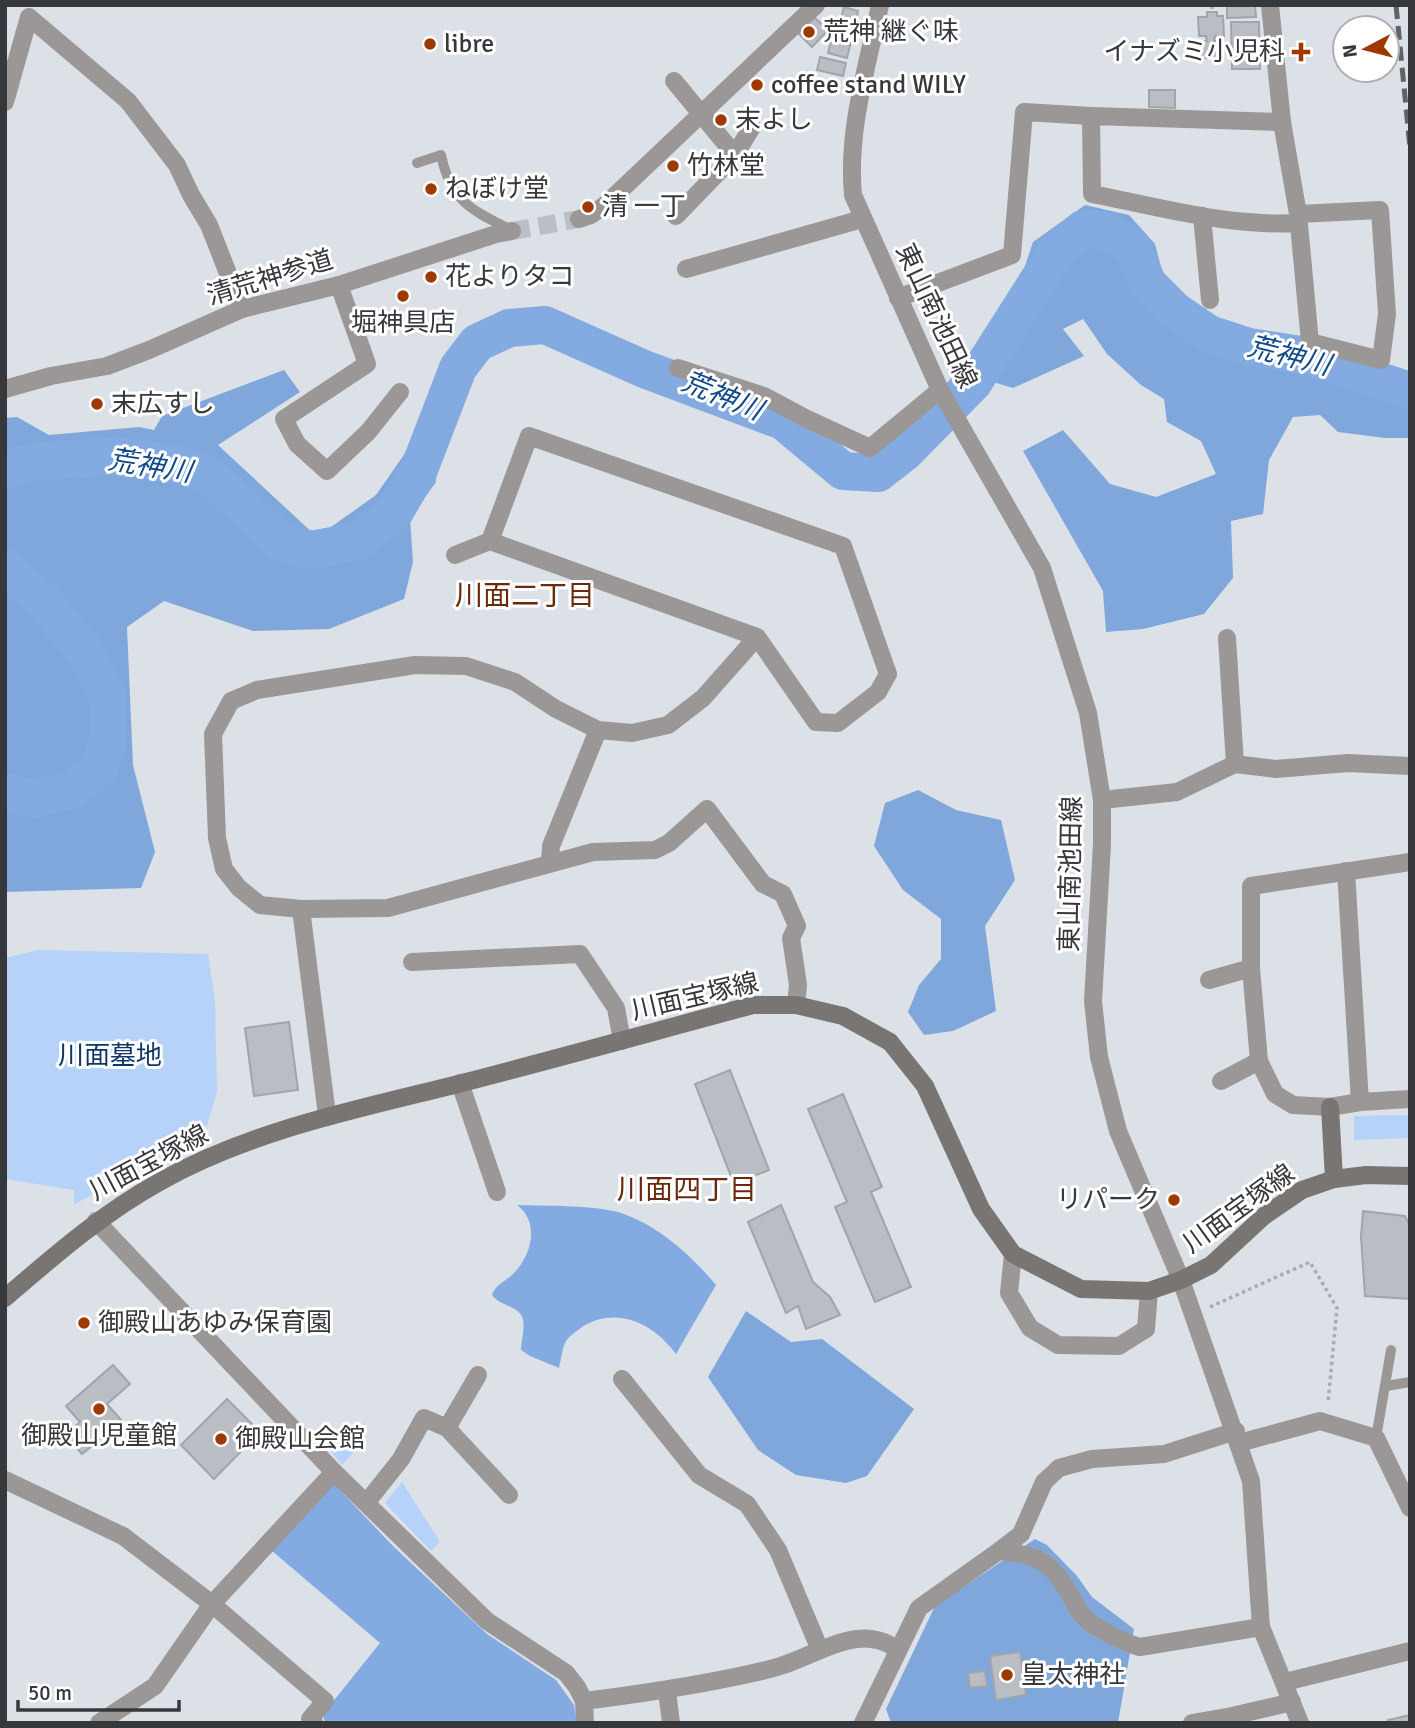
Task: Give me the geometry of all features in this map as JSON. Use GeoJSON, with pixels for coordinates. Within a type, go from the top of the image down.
{"type":"FeatureCollection","features":[{"type":"Feature","properties":{"kind":"street"},"geometry":{"type":"LineString","coordinates":[[579,219],[591,215],[605,205],[699,113],[816,5]]}},
{"type":"Feature","properties":{"kind":"street","name":"東山南池田線"},"geometry":{"type":"LineString","coordinates":[[880,5],[860,87],[850,172],[853,195],[942,394],[1042,568],[1087,713],[1102,800],[1093,1001],[1099,1057],[1118,1131],[1181,1280],[1251,1481],[1261,1627],[1300,1723]]}},
{"type":"Feature","properties":{"kind":"street"},"geometry":{"type":"LineString","coordinates":[[1091,116],[1091,194],[1202,216],[1276,225],[1298,219],[1380,210],[1387,314],[1381,360],[1310,342],[1298,219],[1282,122],[1270,5]]}},
{"type":"Feature","properties":{"kind":"street"},"geometry":{"type":"LineString","coordinates":[[5,102],[30,11],[128,101],[177,165],[209,225],[242,309]]}},
{"type":"Feature","properties":{"kind":"street"},"geometry":{"type":"LineString","coordinates":[[674,81],[735,156]]}},
{"type":"Feature","properties":{"kind":"street"},"geometry":{"type":"LineString","coordinates":[[898,298],[1012,255],[1024,112],[1282,122]]}},
{"type":"Feature","properties":{"kind":"street"},"geometry":{"type":"LineString","coordinates":[[676,216],[735,156],[752,127]]}},
{"type":"Feature","properties":{"kind":"street"},"geometry":{"type":"LineString","coordinates":[[1202,216],[1210,300]]}},
{"type":"Feature","properties":{"kind":"street"},"geometry":{"type":"LineString","coordinates":[[687,269],[862,219]]}},
{"type":"Feature","properties":{"kind":"street","name":"清荒神参道"},"geometry":{"type":"LineString","coordinates":[[5,389],[51,376],[107,366],[149,351],[242,309],[339,285],[512,231]]}},
{"type":"Feature","properties":{"kind":"street"},"geometry":{"type":"LineString","coordinates":[[339,285],[367,365],[284,419],[297,444],[327,471],[368,432],[400,392]]}},
{"type":"Feature","properties":{"kind":"street"},"geometry":{"type":"LineString","coordinates":[[678,368],[764,396],[870,447],[942,394]]}},
{"type":"Feature","properties":{"kind":"street"},"geometry":{"type":"LineString","coordinates":[[456,555],[490,541],[757,637],[816,722],[838,723],[878,692],[888,674],[844,546],[529,436],[490,541]]}},
{"type":"Feature","properties":{"kind":"street"},"geometry":{"type":"LineString","coordinates":[[757,637],[703,698],[668,725],[632,733],[598,730],[556,709],[515,682],[466,666],[402,667],[257,690],[231,701],[213,734],[217,838],[224,869],[239,888],[260,905],[301,909],[388,908],[593,852],[655,849],[669,843],[707,809],[763,884],[783,894],[797,926],[791,937],[798,985],[796,1005]]}},
{"type":"Feature","properties":{"kind":"street"},"geometry":{"type":"LineString","coordinates":[[1227,638],[1235,764]]}},
{"type":"Feature","properties":{"kind":"street"},"geometry":{"type":"LineString","coordinates":[[550,863],[551,846],[598,730]]}},
{"type":"Feature","properties":{"kind":"street"},"geometry":{"type":"LineString","coordinates":[[1102,800],[1177,792],[1235,764],[1276,769],[1348,763],[1410,766]]}},
{"type":"Feature","properties":{"kind":"street"},"geometry":{"type":"LineString","coordinates":[[1410,862],[1251,886],[1251,968],[1259,1060],[1275,1094],[1293,1105],[1330,1107],[1410,1099]]}},
{"type":"Feature","properties":{"kind":"street"},"geometry":{"type":"LineString","coordinates":[[1346,871],[1360,1102]]}},
{"type":"Feature","properties":{"kind":"street"},"geometry":{"type":"LineString","coordinates":[[301,909],[327,1115]]}},
{"type":"Feature","properties":{"kind":"street"},"geometry":{"type":"LineString","coordinates":[[412,962],[580,954],[616,1008],[621,1041]]}},
{"type":"Feature","properties":{"kind":"street"},"geometry":{"type":"LineString","coordinates":[[1209,979],[1251,968]]}},
{"type":"Feature","properties":{"kind":"street","name":"川面宝塚線"},"geometry":{"type":"LineString","coordinates":[[5,1298],[96,1221],[162,1180],[214,1155],[327,1115],[754,1006],[796,1005],[844,1016],[890,1042],[925,1086],[981,1209],[1013,1254],[1082,1289],[1149,1290],[1181,1280],[1211,1265],[1264,1216],[1301,1190],[1334,1179],[1366,1175],[1410,1176]]}},
{"type":"Feature","properties":{"kind":"street"},"geometry":{"type":"LineString","coordinates":[[1221,1081],[1259,1060]]}},
{"type":"Feature","properties":{"kind":"street"},"geometry":{"type":"LineString","coordinates":[[460,1083],[497,1192]]}},
{"type":"Feature","properties":{"kind":"street"},"geometry":{"type":"LineString","coordinates":[[1330,1107],[1334,1179]]}},
{"type":"Feature","properties":{"kind":"street"},"geometry":{"type":"LineString","coordinates":[[96,1221],[334,1472],[487,1621],[566,1674],[584,1701],[586,1723]]}},
{"type":"Feature","properties":{"kind":"street"},"geometry":{"type":"LineString","coordinates":[[1013,1254],[1009,1293],[1030,1328],[1058,1345],[1119,1346],[1146,1329],[1149,1290]]}},
{"type":"Feature","properties":{"kind":"street"},"geometry":{"type":"LineString","coordinates":[[447,1428],[478,1375]]}},
{"type":"Feature","properties":{"kind":"street"},"geometry":{"type":"LineString","coordinates":[[622,1379],[699,1475],[747,1504],[778,1550],[820,1650]]}},
{"type":"Feature","properties":{"kind":"street"},"geometry":{"type":"LineString","coordinates":[[367,1502],[401,1459],[424,1418],[447,1428],[509,1495]]}},
{"type":"Feature","properties":{"kind":"street"},"geometry":{"type":"LineString","coordinates":[[863,1723],[919,1608],[1021,1534],[1044,1482],[1059,1468],[1092,1459],[1164,1454],[1320,1421],[1376,1438],[1410,1508]]}},
{"type":"Feature","properties":{"kind":"street"},"geometry":{"type":"LineString","coordinates":[[99,1723],[155,1686],[212,1604],[334,1472]]}},
{"type":"Feature","properties":{"kind":"street"},"geometry":{"type":"LineString","coordinates":[[5,1480],[123,1536],[212,1604],[325,1701],[310,1719],[314,1723]]}},
{"type":"Feature","properties":{"kind":"street"},"geometry":{"type":"LineString","coordinates":[[999,1551],[1029,1554],[1041,1560],[1055,1572],[1085,1619],[1122,1642],[1140,1647],[1261,1627]]}},
{"type":"Feature","properties":{"kind":"street"},"geometry":{"type":"LineString","coordinates":[[584,1701],[667,1691],[772,1669],[803,1659],[820,1650],[858,1639],[889,1642],[897,1650]]}},
{"type":"Feature","properties":{"kind":"street"},"geometry":{"type":"LineString","coordinates":[[1285,1682],[1410,1651]]}},
{"type":"Feature","properties":{"kind":"street"},"geometry":{"type":"LineString","coordinates":[[667,1691],[671,1723]]}},
{"type":"Feature","properties":{"kind":"street"},"geometry":{"type":"LineString","coordinates":[[1192,1723],[1292,1702]]}},
{"type":"Feature","properties":{"kind":"lane"},"geometry":{"type":"LineString","coordinates":[[417,163],[441,155],[453,191],[468,208],[512,231]]}},
{"type":"Feature","properties":{"kind":"lane"},"geometry":{"type":"LineString","coordinates":[[1376,1438],[1391,1349]]}},
{"type":"Feature","properties":{"kind":"lane"},"geometry":{"type":"LineString","coordinates":[[1386,1386],[1410,1382]]}},
{"type":"Feature","properties":{"kind":"path"},"geometry":{"type":"LineString","coordinates":[[1194,1315],[1310,1262],[1337,1308],[1326,1423]]}},
{"type":"Feature","properties":{"kind":"green space","name":"川面墓地"},"geometry":{"type":"Polygon","coordinates":[[[38,950],[208,954],[215,1001],[217,1092],[207,1126],[74,1205],[74,1190],[5,1179],[5,958],[38,950]]]}},
{"type":"Feature","properties":{"kind":"green space"},"geometry":{"type":"Polygon","coordinates":[[[1410,1115],[1410,1138],[1354,1140],[1354,1116],[1410,1115]]]}},
{"type":"Feature","properties":{"kind":"green space"},"geometry":{"type":"Polygon","coordinates":[[[340,1431],[360,1445],[342,1465],[326,1445],[340,1431]]]}},
{"type":"Feature","properties":{"kind":"green space"},"geometry":{"type":"Polygon","coordinates":[[[402,1482],[440,1542],[431,1551],[385,1503],[402,1482]]]}},
{"type":"Feature","properties":{"kind":"shaded area"},"geometry":{"type":"Polygon","coordinates":[[[1085,205],[1129,215],[1155,244],[1165,283],[1235,332],[1369,378],[1410,399],[1410,438],[1338,432],[1320,415],[1293,417],[1269,460],[1263,514],[1231,521],[1233,578],[1204,614],[1143,629],[1106,632],[1103,591],[1023,451],[1063,430],[1110,484],[1156,497],[1216,474],[1201,441],[1167,422],[1164,399],[1141,385],[1107,354],[1083,319],[1063,329],[1084,356],[1013,388],[983,379],[988,336],[1019,284],[1033,242],[1085,205]]]}},
{"type":"Feature","properties":{"kind":"shaded area"},"geometry":{"type":"Polygon","coordinates":[[[284,370],[300,392],[218,445],[317,537],[376,495],[406,452],[435,461],[436,482],[410,518],[413,562],[404,599],[329,629],[253,631],[164,601],[127,627],[133,765],[155,852],[141,888],[5,892],[5,418],[17,417],[49,435],[139,427],[154,430],[162,416],[284,370]]]}},
{"type":"Feature","properties":{"kind":"shaded area"},"geometry":{"type":"Polygon","coordinates":[[[918,790],[956,810],[1001,820],[1015,880],[985,926],[996,1011],[953,1031],[924,1035],[908,1012],[919,985],[941,959],[941,919],[903,890],[874,846],[885,803],[918,790]]]}},
{"type":"Feature","properties":{"kind":"shaded area"},"geometry":{"type":"Polygon","coordinates":[[[517,1205],[611,1210],[648,1226],[685,1252],[716,1285],[676,1354],[646,1326],[621,1318],[595,1321],[573,1334],[567,1339],[559,1368],[521,1350],[524,1327],[521,1315],[492,1295],[498,1286],[519,1268],[531,1240],[529,1221],[517,1205]]]}},
{"type":"Feature","properties":{"kind":"shaded area"},"geometry":{"type":"Polygon","coordinates":[[[746,1311],[791,1342],[822,1339],[914,1409],[867,1476],[846,1483],[796,1475],[758,1450],[708,1377],[746,1311]]]}},
{"type":"Feature","properties":{"kind":"shaded area"},"geometry":{"type":"Polygon","coordinates":[[[334,1484],[393,1546],[487,1634],[556,1680],[574,1705],[577,1723],[325,1723],[323,1714],[380,1643],[271,1550],[334,1484]]]}},
{"type":"Feature","properties":{"kind":"shaded area"},"geometry":{"type":"Polygon","coordinates":[[[1035,1539],[1047,1545],[1077,1576],[1092,1597],[1134,1629],[1118,1723],[891,1723],[886,1709],[935,1606],[1035,1539]]]}},
{"type":"Feature","properties":{"kind":"building"},"geometry":{"type":"Polygon","coordinates":[[[1227,5],[1255,5],[1256,17],[1227,18],[1227,5]]]}},
{"type":"Feature","properties":{"kind":"building"},"geometry":{"type":"Polygon","coordinates":[[[844,7],[858,11],[856,22],[841,18],[844,7]]]}},
{"type":"Feature","properties":{"kind":"building"},"geometry":{"type":"Polygon","coordinates":[[[1207,12],[1217,12],[1217,16],[1223,16],[1224,36],[1215,36],[1214,41],[1220,41],[1221,58],[1201,58],[1200,42],[1207,41],[1206,36],[1199,36],[1198,17],[1207,17],[1207,12]]]}},
{"type":"Feature","properties":{"kind":"building"},"geometry":{"type":"Polygon","coordinates":[[[813,16],[828,30],[812,47],[798,33],[813,16]]]}},
{"type":"Feature","properties":{"kind":"building"},"geometry":{"type":"Polygon","coordinates":[[[1231,22],[1259,22],[1260,69],[1232,69],[1231,22]]]}},
{"type":"Feature","properties":{"kind":"building"},"geometry":{"type":"Polygon","coordinates":[[[835,24],[854,29],[847,58],[828,53],[835,24]]]}},
{"type":"Feature","properties":{"kind":"building"},"geometry":{"type":"Polygon","coordinates":[[[820,57],[846,63],[843,76],[817,70],[820,57]]]}},
{"type":"Feature","properties":{"kind":"building"},"geometry":{"type":"Polygon","coordinates":[[[1149,90],[1175,90],[1175,108],[1149,107],[1149,90]]]}},
{"type":"Feature","properties":{"kind":"building"},"geometry":{"type":"Polygon","coordinates":[[[289,1022],[298,1090],[254,1096],[245,1028],[289,1022]]]}},
{"type":"Feature","properties":{"kind":"building"},"geometry":{"type":"Polygon","coordinates":[[[730,1070],[769,1170],[734,1184],[695,1084],[730,1070]]]}},
{"type":"Feature","properties":{"kind":"building"},"geometry":{"type":"Polygon","coordinates":[[[843,1094],[882,1187],[871,1192],[911,1287],[875,1302],[835,1207],[847,1202],[808,1109],[843,1094]]]}},
{"type":"Feature","properties":{"kind":"building"},"geometry":{"type":"Polygon","coordinates":[[[781,1205],[813,1282],[830,1297],[840,1315],[806,1329],[798,1306],[786,1313],[748,1222],[781,1205]]]}},
{"type":"Feature","properties":{"kind":"building"},"geometry":{"type":"Polygon","coordinates":[[[1363,1211],[1405,1216],[1410,1226],[1410,1299],[1365,1296],[1361,1237],[1363,1211]]]}},
{"type":"Feature","properties":{"kind":"building"},"geometry":{"type":"Polygon","coordinates":[[[113,1365],[130,1384],[107,1404],[122,1421],[82,1454],[66,1435],[80,1422],[66,1406],[113,1365]]]}},
{"type":"Feature","properties":{"kind":"building","name":"御殿山会館"},"geometry":{"type":"Polygon","coordinates":[[[227,1399],[260,1432],[214,1479],[181,1445],[227,1399]]]}},
{"type":"Feature","properties":{"kind":"building"},"geometry":{"type":"Polygon","coordinates":[[[1020,1652],[1026,1695],[996,1700],[990,1656],[1020,1652]]]}},
{"type":"Feature","properties":{"kind":"building"},"geometry":{"type":"Polygon","coordinates":[[[985,1671],[987,1686],[970,1688],[968,1673],[985,1671]]]}},
{"type":"Feature","properties":{"kind":"building"},"geometry":{"type":"Polygon","coordinates":[[[1410,1715],[1410,1723],[1388,1723],[1388,1720],[1410,1715]]]}},
{"type":"Feature","properties":{"kind":"waterway","name":"荒神川"},"geometry":{"type":"LineString","coordinates":[[5,470],[34,462],[119,456],[185,466],[214,479],[281,543],[312,550],[358,541],[394,513],[418,472],[458,368],[477,343],[509,328],[545,325],[644,369],[783,421],[843,471],[878,473],[905,452],[973,383],[1057,251],[1083,229],[1106,231],[1132,247],[1148,284],[1175,311],[1209,334],[1249,347],[1301,355],[1410,391]]}},
{"type":"Feature","properties":{"kind":"waterway","name":"荒神川"},"geometry":{"type":"LineString","coordinates":[[5,567],[47,605],[85,652],[108,697],[108,741],[100,767],[74,789],[33,799],[5,792]]}},
{"type":"Feature","properties":{"kind":"tunnel"},"geometry":{"type":"LineString","coordinates":[[512,231],[579,219]]}},
{"type":"Feature","properties":{"kind":"railway"},"geometry":{"type":"LineString","coordinates":[[1396,5],[1410,148]]}},
{"type":"Feature","properties":{"kind":"place","name":"荒神 継ぐ味"},"geometry":{"type":"Point","coordinates":[809,32]}},
{"type":"Feature","properties":{"kind":"place","name":"libre"},"geometry":{"type":"Point","coordinates":[430,44]}},
{"type":"Feature","properties":{"kind":"place","name":"イナズミ小児科"},"geometry":{"type":"Point","coordinates":[1301,52]}},
{"type":"Feature","properties":{"kind":"place","name":"coffee stand WILY"},"geometry":{"type":"Point","coordinates":[757,85]}},
{"type":"Feature","properties":{"kind":"place","name":"末よし"},"geometry":{"type":"Point","coordinates":[721,120]}},
{"type":"Feature","properties":{"kind":"place","name":"竹林堂"},"geometry":{"type":"Point","coordinates":[673,166]}},
{"type":"Feature","properties":{"kind":"place","name":"ねぼけ堂"},"geometry":{"type":"Point","coordinates":[431,189]}},
{"type":"Feature","properties":{"kind":"place","name":"清 一丁"},"geometry":{"type":"Point","coordinates":[588,207]}},
{"type":"Feature","properties":{"kind":"place","name":"花よりタコ"},"geometry":{"type":"Point","coordinates":[431,277]}},
{"type":"Feature","properties":{"kind":"place","name":"堀神具店"},"geometry":{"type":"Point","coordinates":[403,296]}},
{"type":"Feature","properties":{"kind":"place","name":"末広すし"},"geometry":{"type":"Point","coordinates":[97,404]}},
{"type":"Feature","properties":{"kind":"place","name":"リパーク"},"geometry":{"type":"Point","coordinates":[1174,1200]}},
{"type":"Feature","properties":{"kind":"place","name":"御殿山あゆみ保育園"},"geometry":{"type":"Point","coordinates":[84,1323]}},
{"type":"Feature","properties":{"kind":"place","name":"御殿山児童館"},"geometry":{"type":"Point","coordinates":[99,1409]}},
{"type":"Feature","properties":{"kind":"place","name":"御殿山会館"},"geometry":{"type":"Point","coordinates":[221,1439]}},
{"type":"Feature","properties":{"kind":"place","name":"皇太神社"},"geometry":{"type":"Point","coordinates":[1007,1675]}},
{"type":"Feature","properties":{"kind":"district","name":"川面二丁目"},"geometry":{"type":"Point","coordinates":[525,596]}},
{"type":"Feature","properties":{"kind":"district","name":"川面四丁目"},"geometry":{"type":"Point","coordinates":[687,1190]}}]}
